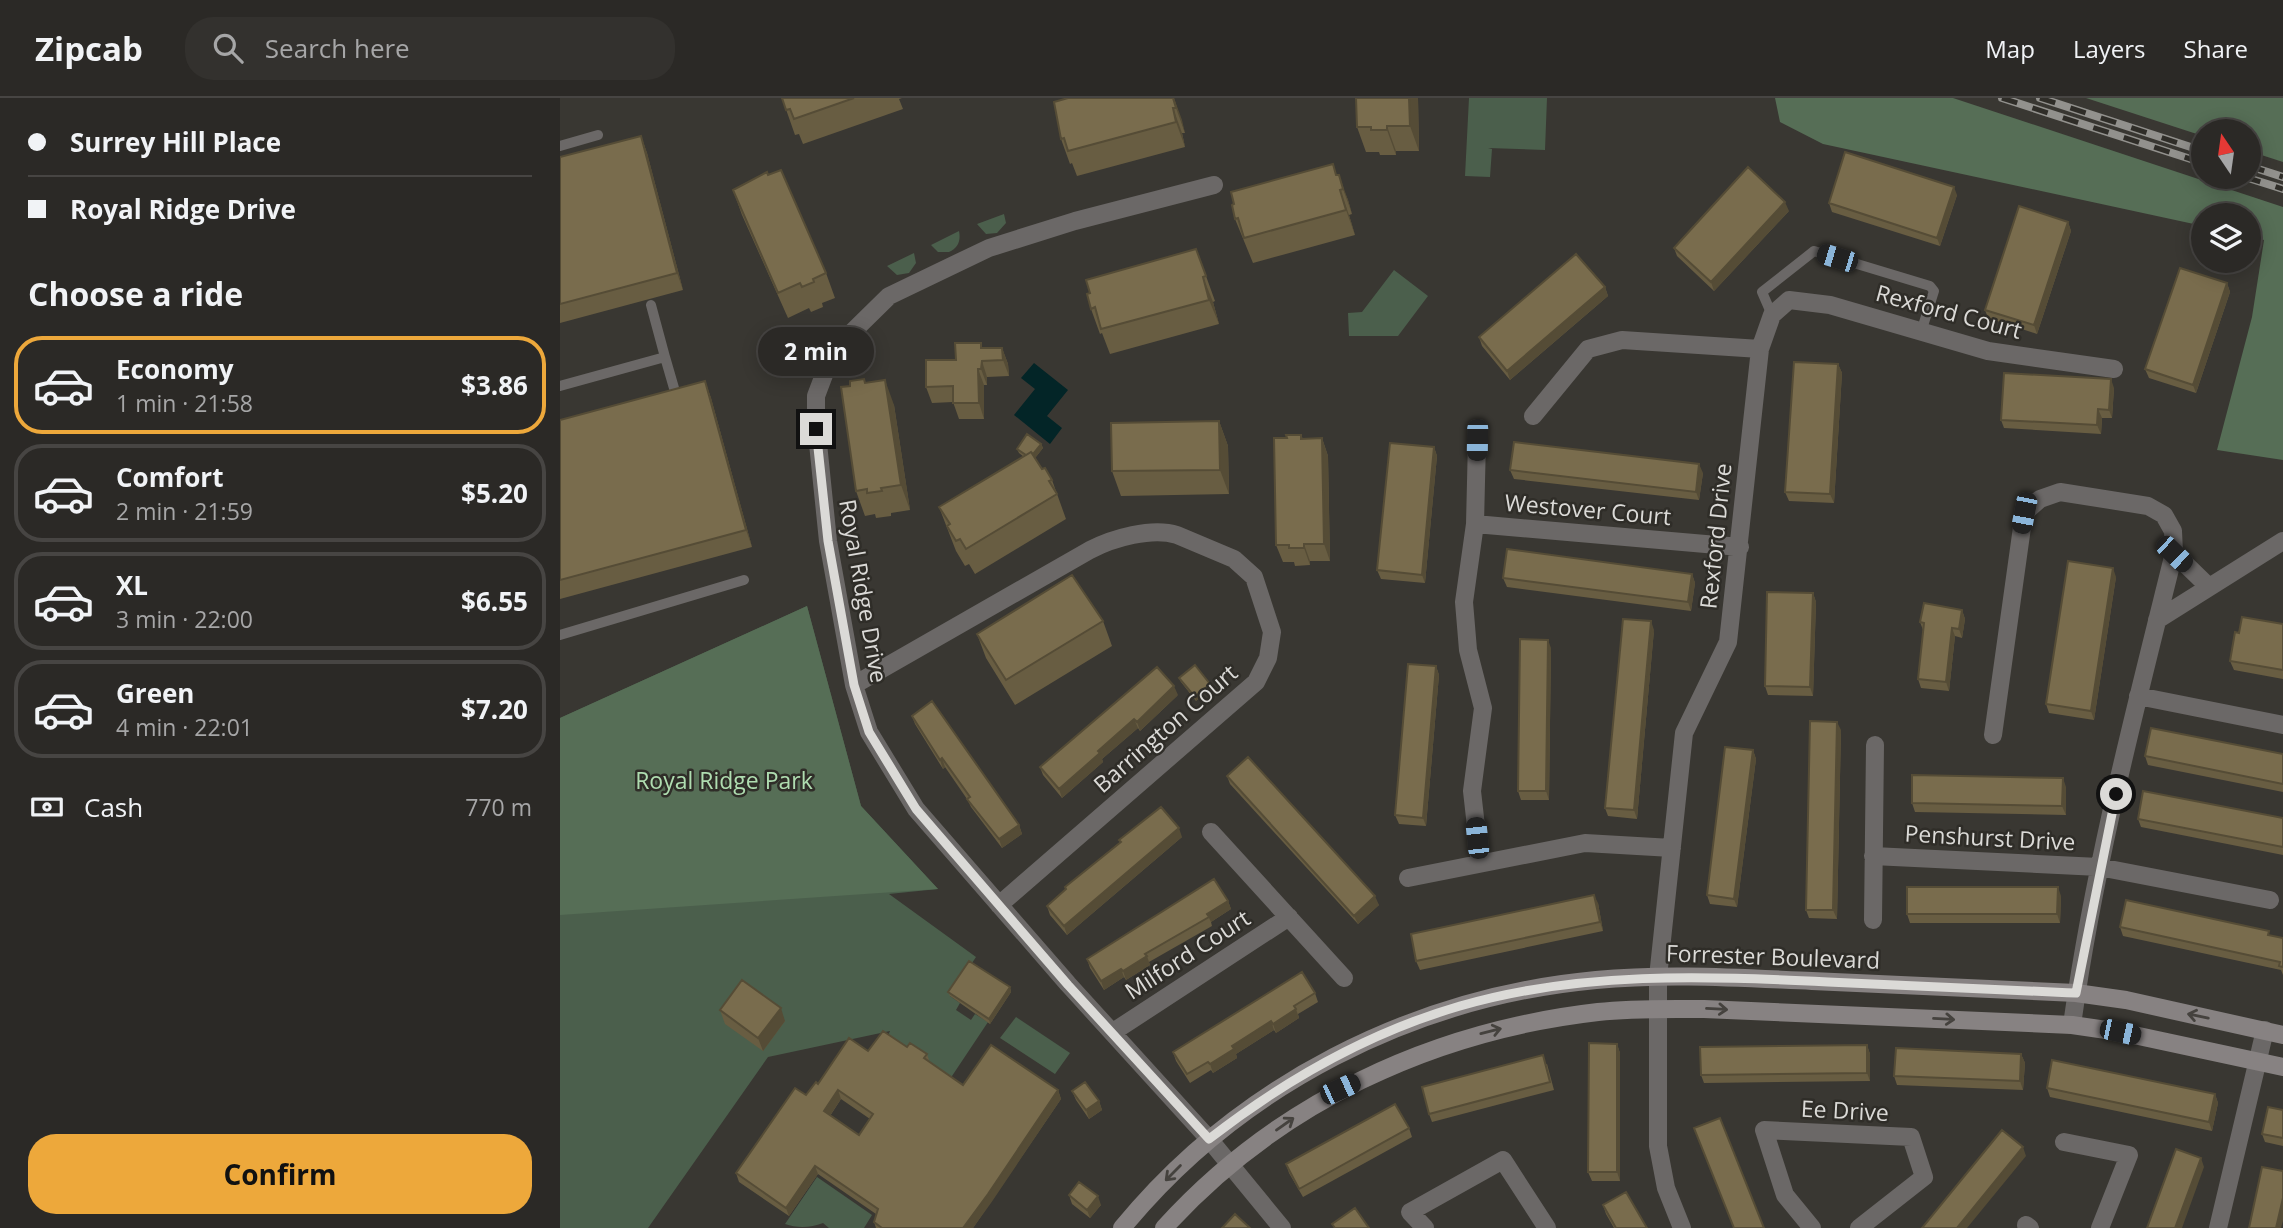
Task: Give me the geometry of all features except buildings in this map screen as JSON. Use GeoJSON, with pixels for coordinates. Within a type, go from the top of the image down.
{"type":"FeatureCollection","features":[{"type":"Feature","properties":{"kind":"street","name":"Royal Ridge Drive"},"geometry":{"type":"LineString","coordinates":[[1214,185],[1075,221],[989,248],[889,296],[833,351],[816,396],[816,424],[828,541],[854,685],[869,732],[916,809],[1209,1139],[1282,1228]]}},
{"type":"Feature","properties":{"kind":"street","name":"Rexford Court"},"geometry":{"type":"LineString","coordinates":[[1772,315],[1789,300],[1830,305],[1988,351],[2114,369]]}},
{"type":"Feature","properties":{"kind":"street"},"geometry":{"type":"LineString","coordinates":[[1533,416],[1588,349],[1622,340],[1760,349],[1772,315]]}},
{"type":"Feature","properties":{"kind":"street","name":"Rexford Drive"},"geometry":{"type":"LineString","coordinates":[[1682,1228],[1665,1188],[1660,1166],[1658,976],[1684,733],[1728,642],[1760,349]]}},
{"type":"Feature","properties":{"kind":"street"},"geometry":{"type":"LineString","coordinates":[[1477,440],[1475,524],[1464,602],[1468,650],[1483,708],[1472,791],[1480,862]]}},
{"type":"Feature","properties":{"kind":"street"},"geometry":{"type":"LineString","coordinates":[[1993,735],[2024,513],[2040,499],[2060,492],[2148,506],[2164,515],[2173,531],[2174,554],[2137,696],[2099,867],[2072,1025]]}},
{"type":"Feature","properties":{"kind":"street","name":"Westover Court"},"geometry":{"type":"LineString","coordinates":[[1475,524],[1740,547]]}},
{"type":"Feature","properties":{"kind":"street","name":"Barrington Court"},"geometry":{"type":"LineString","coordinates":[[854,685],[1090,550],[1127,536],[1167,532],[1177,535],[1234,559],[1254,577],[1272,632],[1268,658],[1256,682],[999,905]]}},
{"type":"Feature","properties":{"kind":"street"},"geometry":{"type":"LineString","coordinates":[[2157,620],[2283,541]]}},
{"type":"Feature","properties":{"kind":"street"},"geometry":{"type":"LineString","coordinates":[[2174,554],[2209,587]]}},
{"type":"Feature","properties":{"kind":"street"},"geometry":{"type":"LineString","coordinates":[[2137,696],[2283,725]]}},
{"type":"Feature","properties":{"kind":"street","name":"Penshurst Drive"},"geometry":{"type":"LineString","coordinates":[[1873,920],[1875,745]]}},
{"type":"Feature","properties":{"kind":"street","name":"Milford Court"},"geometry":{"type":"LineString","coordinates":[[1211,832],[1344,978]]}},
{"type":"Feature","properties":{"kind":"street"},"geometry":{"type":"LineString","coordinates":[[1408,877],[1585,843],[1672,848]]}},
{"type":"Feature","properties":{"kind":"street","name":"Penshurst Drive"},"geometry":{"type":"LineString","coordinates":[[1873,856],[2099,867],[2270,900]]}},
{"type":"Feature","properties":{"kind":"street","name":"Milford Court"},"geometry":{"type":"LineString","coordinates":[[1113,1032],[1289,917]]}},
{"type":"Feature","properties":{"kind":"street","name":"Forrester Boulevard"},"geometry":{"type":"LineString","coordinates":[[1122,1228],[1152,1193],[1209,1139],[1279,1088],[1325,1060],[1458,1006],[1529,990],[1596,980],[1705,976],[2076,993],[2126,1000],[2283,1035]]}},
{"type":"Feature","properties":{"kind":"street"},"geometry":{"type":"LineString","coordinates":[[1164,1228],[1201,1189],[1230,1164],[1297,1115],[1340,1089],[1427,1051],[1468,1037],[1513,1025],[1599,1012],[1718,1009],[2072,1025],[2120,1032],[2283,1067]]}},
{"type":"Feature","properties":{"kind":"street"},"geometry":{"type":"LineString","coordinates":[[2218,1228],[2264,1031]]}},
{"type":"Feature","properties":{"kind":"street","name":"Ee Drive"},"geometry":{"type":"LineString","coordinates":[[1812,1228],[1785,1195],[1764,1130],[1911,1137],[1924,1177],[1859,1228]]}},
{"type":"Feature","properties":{"kind":"street"},"geometry":{"type":"LineString","coordinates":[[2064,1142],[2129,1155],[2100,1228]]}},
{"type":"Feature","properties":{"kind":"street"},"geometry":{"type":"LineString","coordinates":[[1424,1228],[1410,1212],[1503,1160],[1547,1228]]}},
{"type":"Feature","properties":{"kind":"lane"},"geometry":{"type":"LineString","coordinates":[[560,146],[598,135]]}},
{"type":"Feature","properties":{"kind":"lane"},"geometry":{"type":"LineString","coordinates":[[1772,315],[1762,292],[1814,251],[1930,286],[1934,291],[1921,331]]}},
{"type":"Feature","properties":{"kind":"lane"},"geometry":{"type":"LineString","coordinates":[[651,305],[676,396]]}},
{"type":"Feature","properties":{"kind":"lane"},"geometry":{"type":"LineString","coordinates":[[560,386],[665,357]]}},
{"type":"Feature","properties":{"kind":"lane"},"geometry":{"type":"LineString","coordinates":[[560,635],[744,580]]}},
{"type":"Feature","properties":{"kind":"green space"},"geometry":{"type":"Polygon","coordinates":[[[1469,98],[1547,98],[1545,150],[1488,148],[1492,149],[1490,177],[1465,176],[1469,98]]]}},
{"type":"Feature","properties":{"kind":"green space"},"geometry":{"type":"Polygon","coordinates":[[[1775,98],[1953,98],[2191,177],[2191,189],[2229,189],[2283,207],[2283,460],[2217,450],[2261,273],[2264,240],[2261,239],[2261,203],[2191,203],[2191,223],[1823,144],[1780,122],[1775,98]]]}},
{"type":"Feature","properties":{"kind":"green space"},"geometry":{"type":"Polygon","coordinates":[[[2086,98],[2283,98],[2283,162],[2261,155],[2261,119],[2191,119],[2191,132],[2086,98]]]}},
{"type":"Feature","properties":{"kind":"green space"},"geometry":{"type":"Polygon","coordinates":[[[1004,214],[1006,223],[997,233],[986,234],[977,224],[1004,214]]]}},
{"type":"Feature","properties":{"kind":"green space"},"geometry":{"type":"Polygon","coordinates":[[[959,231],[958,244],[949,252],[938,252],[931,245],[959,231]]]}},
{"type":"Feature","properties":{"kind":"green space"},"geometry":{"type":"Polygon","coordinates":[[[914,253],[916,263],[909,273],[897,275],[887,266],[914,253]]]}},
{"type":"Feature","properties":{"kind":"green space"},"geometry":{"type":"Polygon","coordinates":[[[1394,270],[1428,296],[1398,336],[1349,336],[1348,313],[1362,312],[1394,270]]]}},
{"type":"Feature","properties":{"kind":"green space"},"geometry":{"type":"Polygon","coordinates":[[[807,606],[861,806],[938,889],[889,894],[976,957],[950,996],[960,1003],[956,1010],[971,1020],[975,1014],[988,1022],[948,1082],[886,1040],[890,1031],[768,1057],[648,1228],[560,1228],[560,718],[807,606]]]}},
{"type":"Feature","properties":{"kind":"green space","name":"Royal Ridge Park"},"geometry":{"type":"Polygon","coordinates":[[[807,606],[861,806],[938,889],[560,915],[560,718],[807,606]]]}},
{"type":"Feature","properties":{"kind":"green space"},"geometry":{"type":"Polygon","coordinates":[[[1016,1017],[1070,1053],[1055,1074],[1000,1038],[1016,1017]]]}},
{"type":"Feature","properties":{"kind":"green space"},"geometry":{"type":"Polygon","coordinates":[[[817,1177],[872,1215],[864,1228],[829,1228],[823,1223],[804,1227],[785,1224],[817,1177]]]}},
{"type":"Feature","properties":{"kind":"water"},"geometry":{"type":"Polygon","coordinates":[[[1034,363],[1068,390],[1047,416],[1062,428],[1050,444],[1014,415],[1035,389],[1021,378],[1034,363]]]}},
{"type":"Feature","properties":{"kind":"railway"},"geometry":{"type":"LineString","coordinates":[[2002,98],[2191,159]]}},
{"type":"Feature","properties":{"kind":"railway"},"geometry":{"type":"LineString","coordinates":[[2040,98],[2191,147]]}},
{"type":"Feature","properties":{"kind":"railway"},"geometry":{"type":"LineString","coordinates":[[2261,170],[2283,177]]}},
{"type":"Feature","properties":{"kind":"railway"},"geometry":{"type":"LineString","coordinates":[[2261,182],[2283,189]]}},
{"type":"Feature","properties":{"kind":"route"},"geometry":{"type":"LineString","coordinates":[[816,429],[828,541],[854,685],[869,732],[916,809],[1068,985],[1209,1139],[1279,1088],[1325,1060],[1374,1037],[1458,1006],[1552,986],[1596,980],[1705,976],[2076,993],[2099,867],[2116,794]]}}]}
